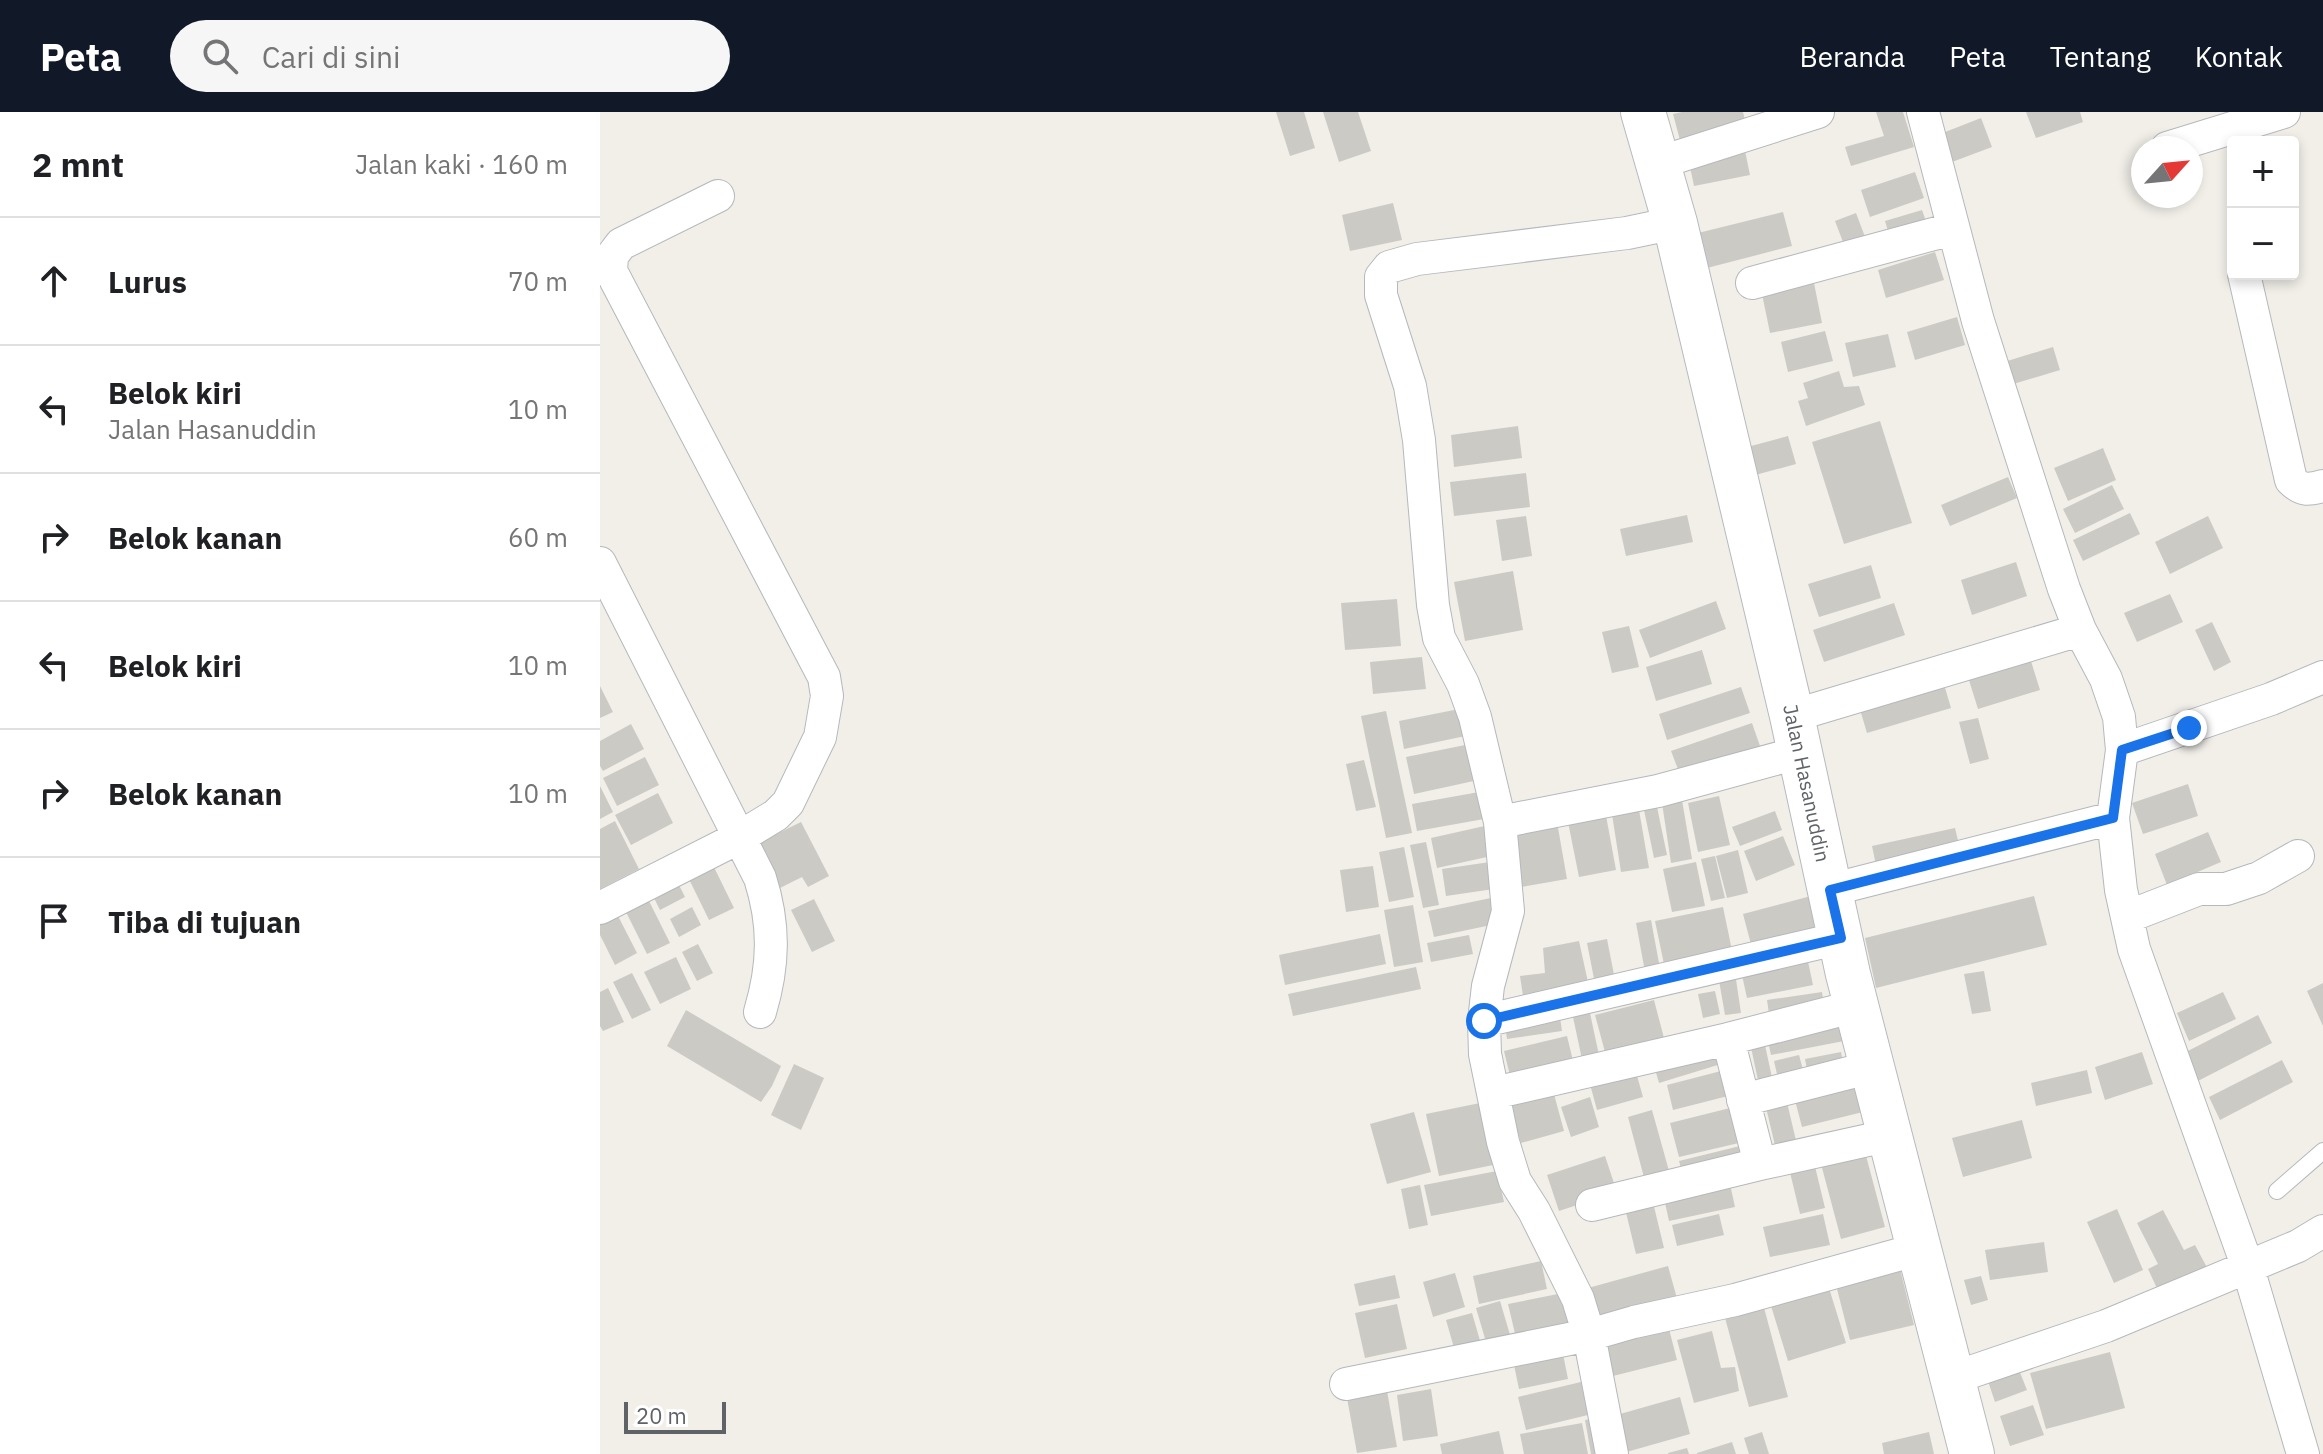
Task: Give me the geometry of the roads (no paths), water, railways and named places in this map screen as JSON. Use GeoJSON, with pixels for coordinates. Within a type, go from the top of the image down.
{"type":"FeatureCollection","features":[{"type":"Feature","properties":{"kind":"main road","name":"Jalan Hasanuddin"},"geometry":{"type":"LineString","coordinates":[[1643,112],[1675,223],[1796,734],[1856,1006],[1972,1454]]}},
{"type":"Feature","properties":{"kind":"street"},"geometry":{"type":"LineString","coordinates":[[1658,163],[1818,112]]}},
{"type":"Feature","properties":{"kind":"street"},"geometry":{"type":"LineString","coordinates":[[1923,112],[1978,321],[2064,589],[2080,630],[2106,679],[2119,717],[2122,750],[2113,818],[2127,917],[2139,964],[2248,1268],[2303,1454]]}},
{"type":"Feature","properties":{"kind":"street"},"geometry":{"type":"LineString","coordinates":[[2203,142],[2253,133],[2284,112]]}},
{"type":"Feature","properties":{"kind":"street"},"geometry":{"type":"LineString","coordinates":[[600,908],[740,837],[776,815],[796,791],[823,727],[827,696],[824,677],[611,271],[612,256],[621,244],[718,196]]}},
{"type":"Feature","properties":{"kind":"street"},"geometry":{"type":"LineString","coordinates":[[1612,1454],[1589,1335],[1578,1299],[1534,1211],[1515,1181],[1503,1142],[1485,1054],[1484,1021],[1488,986],[1508,911],[1500,822],[1475,717],[1463,684],[1439,638],[1433,605],[1417,427],[1410,386],[1381,295],[1381,277],[1389,267],[1417,259],[1627,233],[1675,223]]}},
{"type":"Feature","properties":{"kind":"street"},"geometry":{"type":"LineString","coordinates":[[1752,283],[1952,229]]}},
{"type":"Feature","properties":{"kind":"street"},"geometry":{"type":"LineString","coordinates":[[2245,280],[2291,480],[2298,488],[2307,490],[2323,486]]}},
{"type":"Feature","properties":{"kind":"street"},"geometry":{"type":"LineString","coordinates":[[600,563],[760,878],[770,920],[772,962],[760,1012]]}},
{"type":"Feature","properties":{"kind":"street"},"geometry":{"type":"LineString","coordinates":[[1500,822],[1658,791],[1796,734],[2080,630]]}},
{"type":"Feature","properties":{"kind":"street"},"geometry":{"type":"LineString","coordinates":[[2122,750],[2217,719],[2323,677]]}},
{"type":"Feature","properties":{"kind":"street"},"geometry":{"type":"LineString","coordinates":[[1830,890],[2113,818]]}},
{"type":"Feature","properties":{"kind":"street"},"geometry":{"type":"LineString","coordinates":[[2127,917],[2199,889],[2226,889],[2259,878],[2298,856]]}},
{"type":"Feature","properties":{"kind":"street"},"geometry":{"type":"LineString","coordinates":[[1484,1021],[1841,938]]}},
{"type":"Feature","properties":{"kind":"street"},"geometry":{"type":"LineString","coordinates":[[1494,1093],[1856,1006]]}},
{"type":"Feature","properties":{"kind":"street"},"geometry":{"type":"LineString","coordinates":[[1728,1039],[1760,1164]]}},
{"type":"Feature","properties":{"kind":"street"},"geometry":{"type":"LineString","coordinates":[[1743,1100],[1872,1067]]}},
{"type":"Feature","properties":{"kind":"street"},"geometry":{"type":"LineString","coordinates":[[1592,1205],[1891,1135]]}},
{"type":"Feature","properties":{"kind":"street"},"geometry":{"type":"LineString","coordinates":[[1953,1378],[2106,1326],[2248,1268],[2323,1231]]}},
{"type":"Feature","properties":{"kind":"street"},"geometry":{"type":"LineString","coordinates":[[1346,1384],[1589,1335],[1735,1300],[1919,1249]]}},
{"type":"Feature","properties":{"kind":"lane"},"geometry":{"type":"LineString","coordinates":[[2277,1191],[2323,1151]]}}]}
